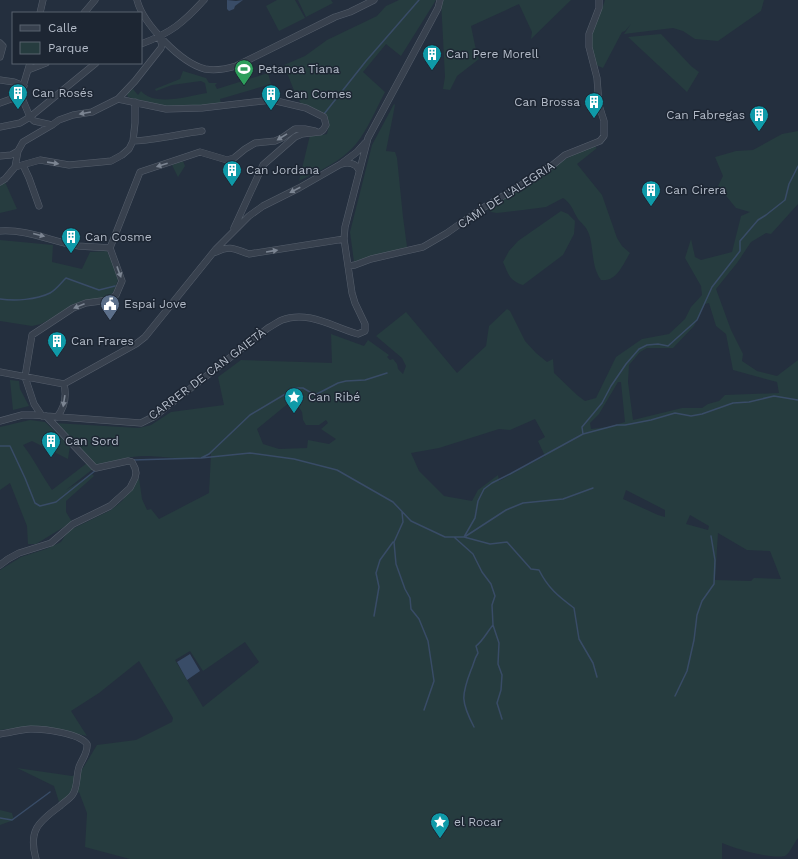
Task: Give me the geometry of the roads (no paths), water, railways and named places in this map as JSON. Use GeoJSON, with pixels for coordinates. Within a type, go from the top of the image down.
{"type":"FeatureCollection","features":[{"type":"Feature","properties":{"kind":"street"},"geometry":{"type":"LineString","coordinates":[[40,12],[43,0]]}},
{"type":"Feature","properties":{"kind":"street"},"geometry":{"type":"LineString","coordinates":[[85,12],[95,0]]}},
{"type":"Feature","properties":{"kind":"street"},"geometry":{"type":"LineString","coordinates":[[137,0],[142,12]]}},
{"type":"Feature","properties":{"kind":"street"},"geometry":{"type":"LineString","coordinates":[[142,44],[160,37],[180,24],[204,0]]}},
{"type":"Feature","properties":{"kind":"street"},"geometry":{"type":"LineString","coordinates":[[142,13],[160,37],[177,52],[198,66],[214,70],[224,70],[236,66],[374,0]]}},
{"type":"Feature","properties":{"kind":"street"},"geometry":{"type":"LineString","coordinates":[[0,372],[64,384],[141,341],[213,254],[248,216],[263,206],[341,164],[357,152],[366,141],[438,8],[440,0]]}},
{"type":"Feature","properties":{"kind":"street","name":"CAMÍ DE L'ALEGRIA"},"geometry":{"type":"LineString","coordinates":[[349,266],[371,259],[423,247],[447,234],[481,209],[520,186],[565,155],[600,141],[604,136],[604,122],[599,105],[597,78],[589,40],[589,34],[600,8],[599,0]]}},
{"type":"Feature","properties":{"kind":"street"},"geometry":{"type":"LineString","coordinates":[[0,182],[5,179],[15,167],[18,151],[23,142],[59,120],[73,115],[92,112],[118,99],[136,81],[161,48],[162,45],[160,37]]}},
{"type":"Feature","properties":{"kind":"street"},"geometry":{"type":"LineString","coordinates":[[0,43],[3,46],[0,57]]}},
{"type":"Feature","properties":{"kind":"street"},"geometry":{"type":"LineString","coordinates":[[0,103],[14,98],[21,93],[29,66],[40,64]]}},
{"type":"Feature","properties":{"kind":"street"},"geometry":{"type":"LineString","coordinates":[[0,127],[20,123],[30,117],[95,64]]}},
{"type":"Feature","properties":{"kind":"street"},"geometry":{"type":"LineString","coordinates":[[0,80],[14,82],[24,86]]}},
{"type":"Feature","properties":{"kind":"street"},"geometry":{"type":"LineString","coordinates":[[21,93],[30,117],[34,122],[52,125]]}},
{"type":"Feature","properties":{"kind":"street"},"geometry":{"type":"LineString","coordinates":[[118,99],[166,109],[202,108],[272,100],[306,108],[323,116],[326,125],[323,130],[294,137],[263,165],[232,233],[235,248]]}},
{"type":"Feature","properties":{"kind":"street"},"geometry":{"type":"LineString","coordinates":[[15,167],[40,160],[69,165],[111,161],[122,155],[133,141],[135,102]]}},
{"type":"Feature","properties":{"kind":"street"},"geometry":{"type":"LineString","coordinates":[[0,565],[14,556],[51,543],[74,524],[110,506],[130,488],[135,478],[136,473],[132,462],[128,461],[96,468],[94,467],[34,404],[28,390],[25,377],[32,335],[73,308],[109,300],[116,295],[122,281],[110,248],[140,172],[200,152],[227,160],[234,158],[245,149],[256,143],[275,141],[295,129],[305,129],[318,132]]}},
{"type":"Feature","properties":{"kind":"street"},"geometry":{"type":"LineString","coordinates":[[133,141],[202,131]]}},
{"type":"Feature","properties":{"kind":"street"},"geometry":{"type":"LineString","coordinates":[[349,266],[344,239],[345,227],[366,141]]}},
{"type":"Feature","properties":{"kind":"street"},"geometry":{"type":"LineString","coordinates":[[0,156],[11,155],[18,151]]}},
{"type":"Feature","properties":{"kind":"street"},"geometry":{"type":"LineString","coordinates":[[341,164],[348,162],[358,167],[359,170]]}},
{"type":"Feature","properties":{"kind":"street"},"geometry":{"type":"LineString","coordinates":[[23,165],[30,178],[39,206]]}},
{"type":"Feature","properties":{"kind":"street"},"geometry":{"type":"LineString","coordinates":[[0,231],[11,230],[30,233],[78,246],[110,248]]}},
{"type":"Feature","properties":{"kind":"street"},"geometry":{"type":"LineString","coordinates":[[213,254],[223,249],[235,248],[249,254],[344,239]]}},
{"type":"Feature","properties":{"kind":"street","name":"CARRER DE CAN GAIETÀ"},"geometry":{"type":"LineString","coordinates":[[0,421],[22,415],[141,423],[154,416],[268,328],[282,320],[296,317],[310,317],[352,333],[362,334],[365,331],[366,324],[355,303],[352,293],[349,266]]}},
{"type":"Feature","properties":{"kind":"street"},"geometry":{"type":"LineString","coordinates":[[57,417],[63,409],[65,400],[66,390],[64,384]]}},
{"type":"Feature","properties":{"kind":"street"},"geometry":{"type":"LineString","coordinates":[[0,734],[33,729],[71,734],[81,738],[86,744],[87,750],[79,769],[74,794],[44,818],[36,828],[33,840],[36,859]]}},
{"type":"Feature","properties":{"kind":"water"},"geometry":{"type":"Polygon","coordinates":[[[227,0],[243,0],[235,6],[234,9],[229,11],[227,9],[227,0]]]}},
{"type":"Feature","properties":{"kind":"water"},"geometry":{"type":"Polygon","coordinates":[[[190,654],[200,671],[187,680],[177,662],[190,654]]]}},
{"type":"Feature","properties":{"kind":"waterway"},"geometry":{"type":"LineString","coordinates":[[324,114],[366,61],[419,0]]}},
{"type":"Feature","properties":{"kind":"waterway"},"geometry":{"type":"LineString","coordinates":[[464,537],[475,518],[478,501],[484,489],[492,483],[583,434],[582,427],[602,403],[611,386],[626,364],[639,349],[647,345],[658,344],[668,346],[697,320],[712,287],[740,251],[740,241],[758,220],[785,200],[789,184],[798,166]]}},
{"type":"Feature","properties":{"kind":"waterway"},"geometry":{"type":"LineString","coordinates":[[0,299],[12,300],[38,297],[50,293],[66,278],[99,290],[115,286]]}},
{"type":"Feature","properties":{"kind":"waterway"},"geometry":{"type":"LineString","coordinates":[[132,460],[201,458],[209,454],[250,415],[293,388],[303,388],[315,395],[338,383],[365,380],[387,373]]}},
{"type":"Feature","properties":{"kind":"waterway"},"geometry":{"type":"LineString","coordinates":[[583,434],[617,425],[651,420],[675,413],[691,416],[702,414],[733,403],[749,402],[774,396],[798,400]]}},
{"type":"Feature","properties":{"kind":"waterway"},"geometry":{"type":"LineString","coordinates":[[0,446],[10,446],[35,503],[40,506],[56,502],[96,470]]}},
{"type":"Feature","properties":{"kind":"waterway"},"geometry":{"type":"LineString","coordinates":[[201,458],[250,453],[294,459],[337,470],[393,502],[411,521],[445,537],[464,537],[490,544],[507,542],[531,569],[539,570],[546,582],[554,591],[574,608],[579,639],[593,663],[597,677]]}},
{"type":"Feature","properties":{"kind":"waterway"},"geometry":{"type":"LineString","coordinates":[[466,536],[506,510],[523,503],[563,499],[593,488]]}},
{"type":"Feature","properties":{"kind":"waterway"},"geometry":{"type":"LineString","coordinates":[[402,512],[403,522],[394,542],[396,564],[410,598],[411,609],[419,619],[428,641],[434,681],[424,710]]}},
{"type":"Feature","properties":{"kind":"waterway"},"geometry":{"type":"LineString","coordinates":[[675,696],[687,671],[694,640],[697,615],[702,601],[714,584],[715,560],[711,536]]}},
{"type":"Feature","properties":{"kind":"waterway"},"geometry":{"type":"LineString","coordinates":[[454,537],[473,554],[482,572],[491,584],[495,596],[492,605],[493,625],[499,643],[498,664],[502,675],[501,690],[497,703],[502,719]]}},
{"type":"Feature","properties":{"kind":"waterway"},"geometry":{"type":"LineString","coordinates":[[374,616],[379,587],[376,573],[380,560],[393,542]]}},
{"type":"Feature","properties":{"kind":"waterway"},"geometry":{"type":"LineString","coordinates":[[474,727],[465,705],[465,686],[478,653],[476,646],[493,625]]}},
{"type":"Feature","properties":{"kind":"waterway"},"geometry":{"type":"LineString","coordinates":[[0,818],[12,820],[50,792]]}},
{"type":"Feature","properties":{"kind":"place","name":"Can Pere Morell"},"geometry":{"type":"Point","coordinates":[432,71]}},
{"type":"Feature","properties":{"kind":"place","name":"Petanca Tiana"},"geometry":{"type":"Point","coordinates":[244,86]}},
{"type":"Feature","properties":{"kind":"place","name":"Can Rosés"},"geometry":{"type":"Point","coordinates":[18,110]}},
{"type":"Feature","properties":{"kind":"place","name":"Can Comes"},"geometry":{"type":"Point","coordinates":[271,111]}},
{"type":"Feature","properties":{"kind":"place","name":"Can Brossa"},"geometry":{"type":"Point","coordinates":[594,119]}},
{"type":"Feature","properties":{"kind":"place","name":"Can Fabregas"},"geometry":{"type":"Point","coordinates":[759,132]}},
{"type":"Feature","properties":{"kind":"place","name":"Can Jordana"},"geometry":{"type":"Point","coordinates":[232,187]}},
{"type":"Feature","properties":{"kind":"place","name":"Can Cirera"},"geometry":{"type":"Point","coordinates":[651,207]}},
{"type":"Feature","properties":{"kind":"place","name":"Can Cosme"},"geometry":{"type":"Point","coordinates":[71,254]}},
{"type":"Feature","properties":{"kind":"place","name":"Espai Jove"},"geometry":{"type":"Point","coordinates":[110,321]}},
{"type":"Feature","properties":{"kind":"place","name":"Can Frares"},"geometry":{"type":"Point","coordinates":[57,358]}},
{"type":"Feature","properties":{"kind":"place","name":"Can Ribé"},"geometry":{"type":"Point","coordinates":[294,414]}},
{"type":"Feature","properties":{"kind":"place","name":"Can Sord"},"geometry":{"type":"Point","coordinates":[51,458]}},
{"type":"Feature","properties":{"kind":"place","name":"el Rocar"},"geometry":{"type":"Point","coordinates":[440,839]}}]}
